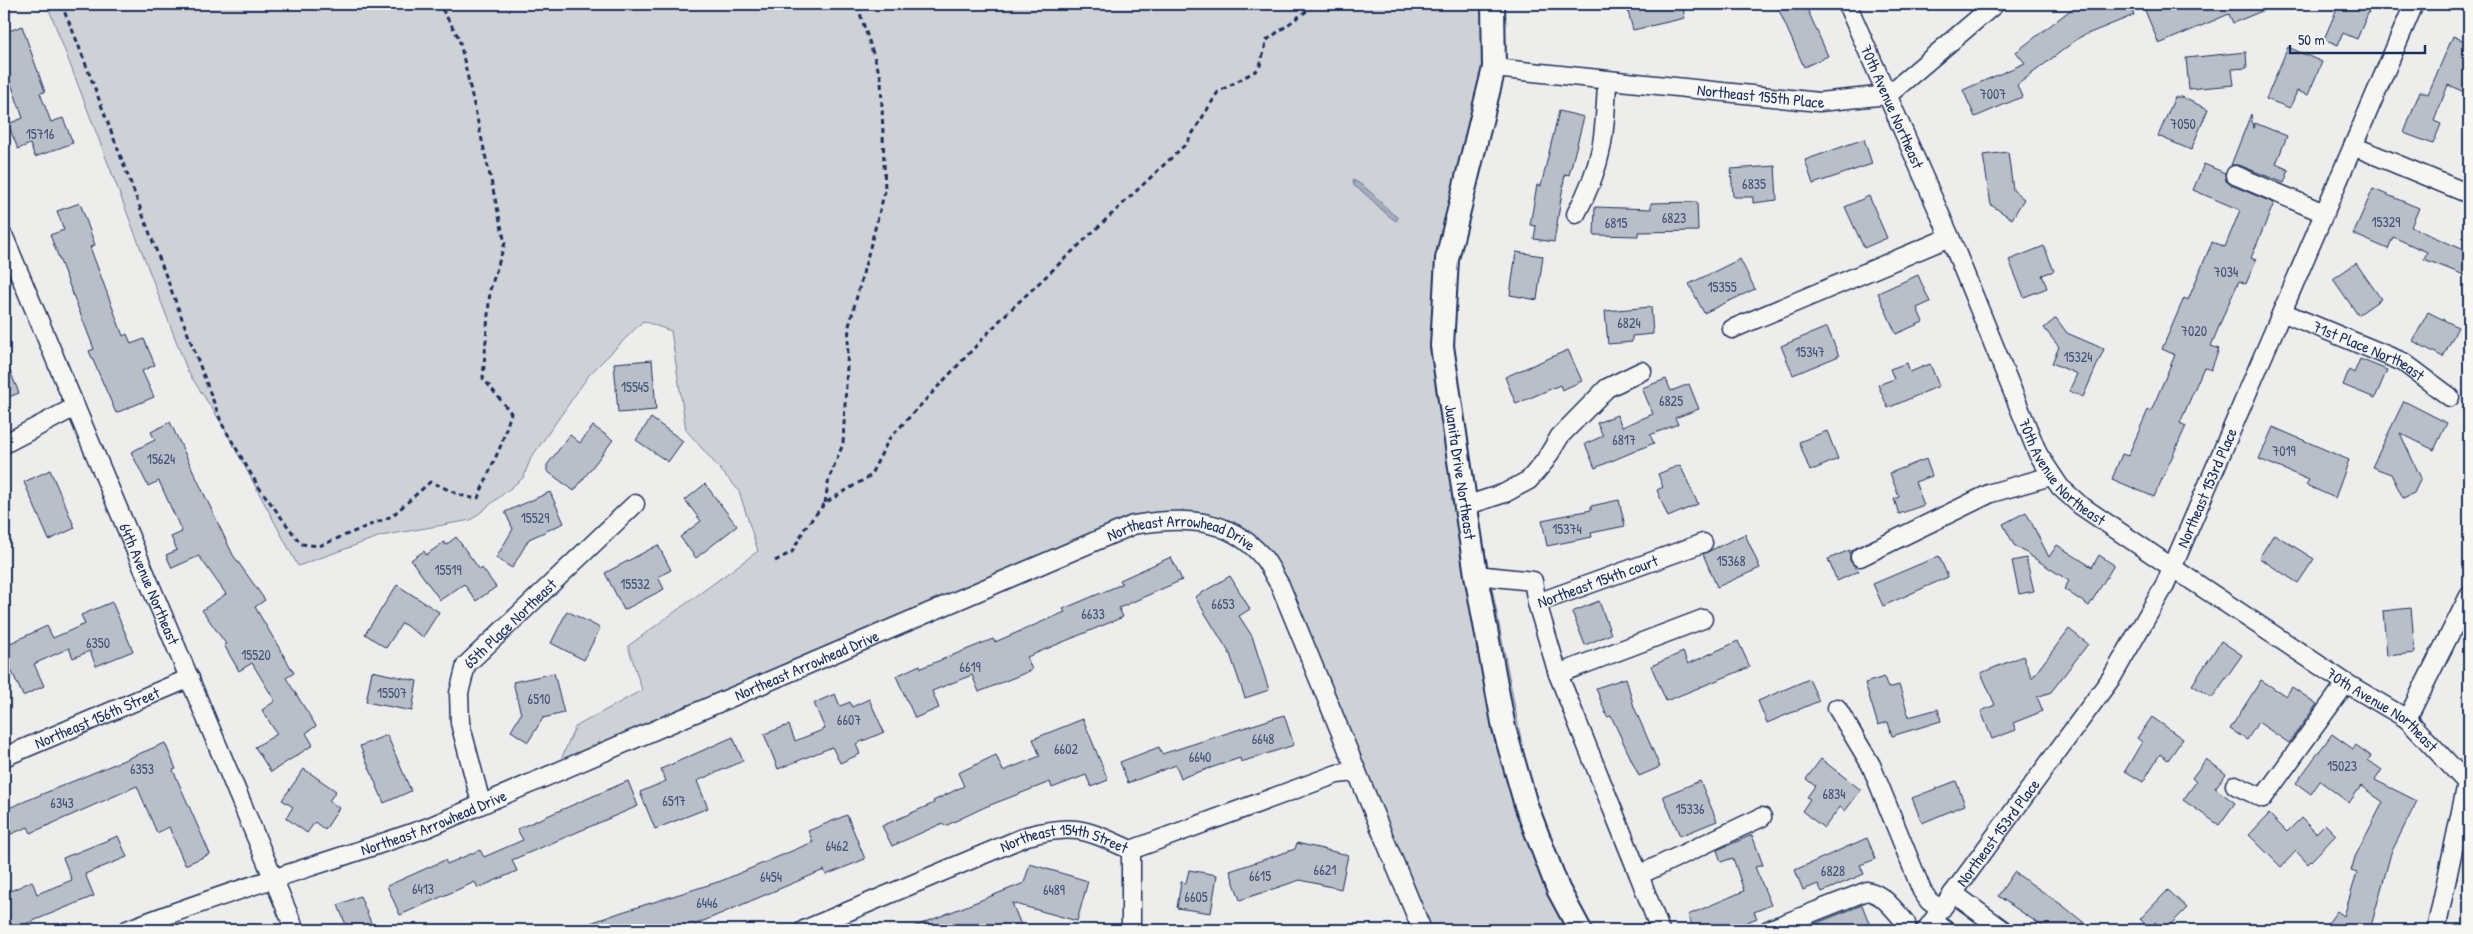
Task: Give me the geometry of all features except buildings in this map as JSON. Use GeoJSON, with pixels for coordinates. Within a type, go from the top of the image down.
{"type":"FeatureCollection","features":[{"type":"Feature","properties":{"kind":"main road","name":"Juanita Drive Northeast"},"geometry":{"type":"LineString","coordinates":[[1493,4],[1494,68],[1447,259],[1442,346],[1476,575],[1504,728],[1526,805],[1558,889],[1580,930]]}},
{"type":"Feature","properties":{"kind":"street","name":"70th Avenue Northeast"},"geometry":{"type":"LineString","coordinates":[[1847,4],[1950,236],[2031,438],[2051,476],[2080,505],[2346,683],[2407,720],[2468,783]]}},
{"type":"Feature","properties":{"kind":"street"},"geometry":{"type":"LineString","coordinates":[[1888,95],[1995,4]]}},
{"type":"Feature","properties":{"kind":"street","name":"Northeast 153rd Place"},"geometry":{"type":"LineString","coordinates":[[1936,923],[1953,893],[2112,677],[2159,596],[2414,4]]}},
{"type":"Feature","properties":{"kind":"street","name":"Northeast 155th Place"},"geometry":{"type":"LineString","coordinates":[[1494,68],[1819,102],[1888,95]]}},
{"type":"Feature","properties":{"kind":"street"},"geometry":{"type":"LineString","coordinates":[[1576,214],[1592,184],[1602,149],[1607,81]]}},
{"type":"Feature","properties":{"kind":"street"},"geometry":{"type":"LineString","coordinates":[[2354,146],[2469,194]]}},
{"type":"Feature","properties":{"kind":"street"},"geometry":{"type":"LineString","coordinates":[[2235,175],[2324,213]]}},
{"type":"Feature","properties":{"kind":"street"},"geometry":{"type":"LineString","coordinates":[[1732,329],[1810,294],[1950,236]]}},
{"type":"Feature","properties":{"kind":"street","name":"64th Avenue Northeast"},"geometry":{"type":"LineString","coordinates":[[4,237],[295,930]]}},
{"type":"Feature","properties":{"kind":"street","name":"71st Place Northeast"},"geometry":{"type":"LineString","coordinates":[[2282,312],[2403,362],[2450,397]]}},
{"type":"Feature","properties":{"kind":"street"},"geometry":{"type":"LineString","coordinates":[[1465,506],[1505,493],[1528,480],[1545,461],[1560,436],[1607,388],[1642,372]]}},
{"type":"Feature","properties":{"kind":"street"},"geometry":{"type":"LineString","coordinates":[[4,444],[75,407]]}},
{"type":"Feature","properties":{"kind":"street"},"geometry":{"type":"LineString","coordinates":[[1860,557],[1991,493],[2051,476]]}},
{"type":"Feature","properties":{"kind":"street","name":"65th Place Northeast"},"geometry":{"type":"LineString","coordinates":[[481,803],[460,724],[459,693],[466,665],[635,504]]}},
{"type":"Feature","properties":{"kind":"street","name":"Northeast Arrowhead Drive"},"geometry":{"type":"LineString","coordinates":[[127,930],[212,898],[429,827],[481,803],[1133,525],[1166,520],[1197,520],[1217,526],[1242,538],[1262,556],[1280,585],[1422,930]]}},
{"type":"Feature","properties":{"kind":"street","name":"Northeast 154th court"},"geometry":{"type":"LineString","coordinates":[[1476,575],[1533,580],[1537,603],[1704,543]]}},
{"type":"Feature","properties":{"kind":"street"},"geometry":{"type":"LineString","coordinates":[[2407,720],[2469,596]]}},
{"type":"Feature","properties":{"kind":"street"},"geometry":{"type":"LineString","coordinates":[[1537,603],[1558,674],[1660,930]]}},
{"type":"Feature","properties":{"kind":"street"},"geometry":{"type":"LineString","coordinates":[[1558,674],[1703,619]]}},
{"type":"Feature","properties":{"kind":"street","name":"Northeast 156th Street"},"geometry":{"type":"LineString","coordinates":[[4,757],[190,678]]}},
{"type":"Feature","properties":{"kind":"street"},"geometry":{"type":"LineString","coordinates":[[2235,785],[2263,798],[2346,683]]}},
{"type":"Feature","properties":{"kind":"street"},"geometry":{"type":"LineString","coordinates":[[1837,708],[1871,765],[1922,891],[1929,901],[1936,923]]}},
{"type":"Feature","properties":{"kind":"street","name":"Northeast 154th Street"},"geometry":{"type":"LineString","coordinates":[[804,930],[1027,836],[1055,828],[1087,830],[1131,850],[1337,774],[1356,772]]}},
{"type":"Feature","properties":{"kind":"street"},"geometry":{"type":"LineString","coordinates":[[2436,930],[2468,783]]}},
{"type":"Feature","properties":{"kind":"street"},"geometry":{"type":"LineString","coordinates":[[1639,875],[1762,817]]}},
{"type":"Feature","properties":{"kind":"street"},"geometry":{"type":"LineString","coordinates":[[1131,850],[1131,930]]}},
{"type":"Feature","properties":{"kind":"street"},"geometry":{"type":"LineString","coordinates":[[1768,930],[1868,891],[1875,892],[1884,900],[1904,928]]}},
{"type":"Feature","properties":{"kind":"street"},"geometry":{"type":"LineString","coordinates":[[1953,893],[2003,930]]}},
{"type":"Feature","properties":{"kind":"path"},"geometry":{"type":"LineString","coordinates":[[61,4],[75,36],[222,424],[258,486],[301,544],[319,546],[392,516],[430,482],[445,486],[467,498],[478,498],[501,444],[511,413],[482,378],[490,290],[505,243],[459,38],[439,4]]}},
{"type":"Feature","properties":{"kind":"path"},"geometry":{"type":"LineString","coordinates":[[825,504],[829,478],[843,444],[849,326],[885,191],[881,78],[857,4]]}},
{"type":"Feature","properties":{"kind":"path"},"geometry":{"type":"LineString","coordinates":[[775,561],[792,552],[805,528],[825,504],[870,476],[889,439],[1004,316],[1186,144],[1218,92],[1258,69],[1267,40],[1316,4]]}},
{"type":"Feature","properties":{"kind":"shaded area"},"geometry":{"type":"Polygon","coordinates":[[[47,4],[1499,4],[1447,259],[1449,343],[1476,504],[1533,802],[1589,930],[1422,930],[1280,585],[1241,537],[1166,519],[556,771],[575,727],[642,690],[628,646],[758,551],[739,491],[686,430],[671,331],[643,321],[589,375],[531,458],[523,478],[471,520],[381,536],[298,566],[222,424],[188,372],[47,4]]]}},
{"type":"Feature","properties":{"kind":"water"},"geometry":{"type":"Polygon","coordinates":[[[1353,180],[1371,192],[1398,218],[1396,221],[1354,186],[1353,180]]]}}]}
